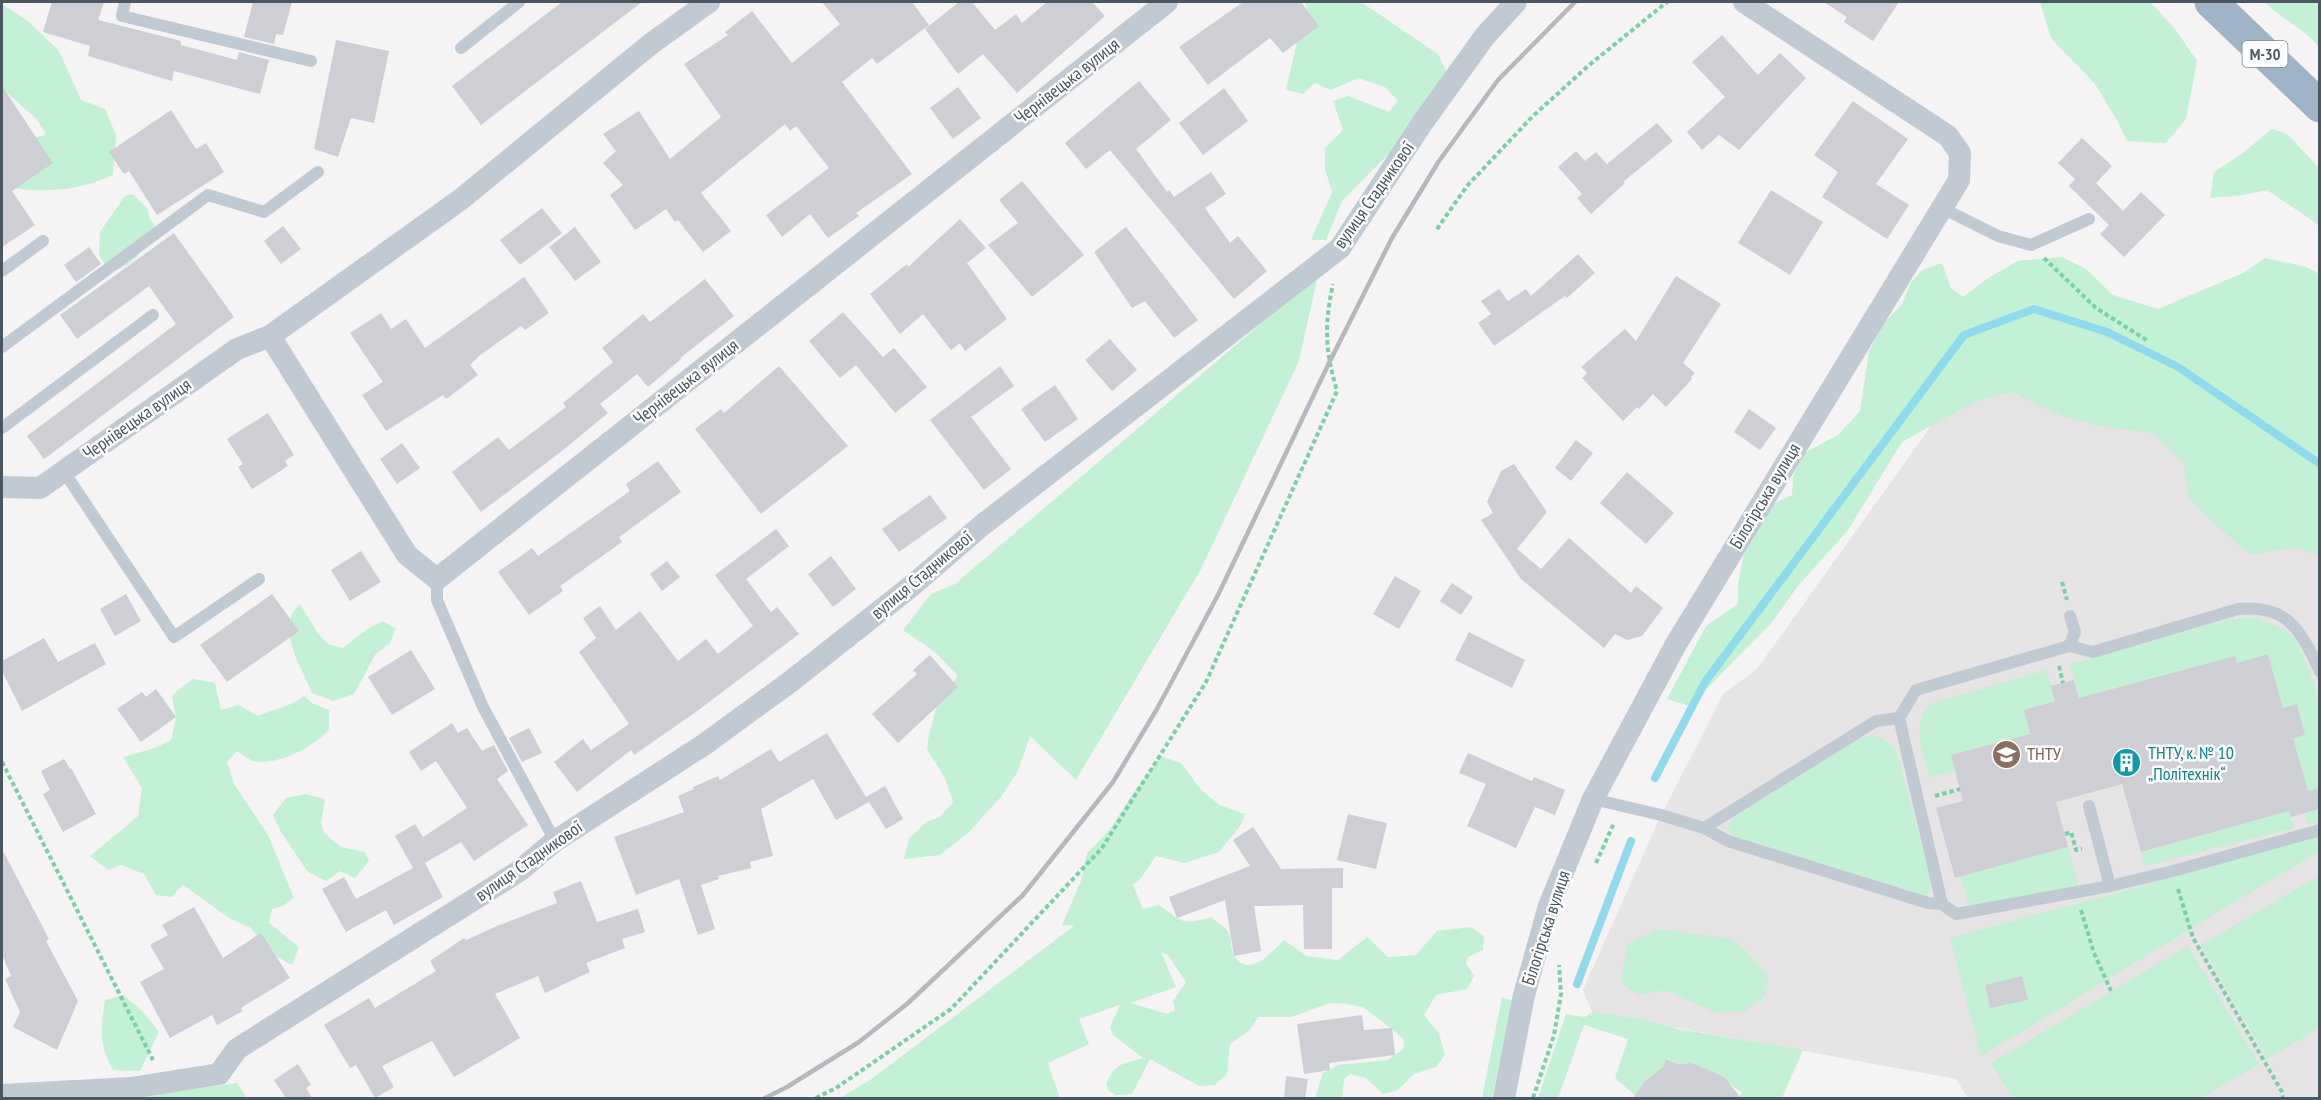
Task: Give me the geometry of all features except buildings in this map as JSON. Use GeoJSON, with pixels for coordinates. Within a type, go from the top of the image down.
{"type":"FeatureCollection","features":[{"type":"Feature","properties":{"kind":"highway","name":"М-30"},"geometry":{"type":"LineString","coordinates":[[2211,2],[2319,106]]}},
{"type":"Feature","properties":{"kind":"street","name":"Чернівецька вулиця"},"geometry":{"type":"LineString","coordinates":[[2,487],[40,488],[237,349],[270,336],[460,200],[652,43],[709,2]]}},
{"type":"Feature","properties":{"kind":"street","name":"Чернівецька вулиця"},"geometry":{"type":"LineString","coordinates":[[437,579],[1167,2]]}},
{"type":"Feature","properties":{"kind":"street","name":"вулиця Стадникової"},"geometry":{"type":"LineString","coordinates":[[164,1082],[219,1074],[237,1049],[519,871],[555,841],[705,744],[790,682],[915,584],[981,526],[1340,248],[1423,122],[1485,36],[1516,2]]}},
{"type":"Feature","properties":{"kind":"street","name":"Білогірська вулиця"},"geometry":{"type":"LineString","coordinates":[[1504,1098],[1524,995],[1549,906],[1593,799],[1676,644],[1959,180],[1960,153],[1948,136],[1744,2]]}},
{"type":"Feature","properties":{"kind":"street"},"geometry":{"type":"LineString","coordinates":[[270,336],[407,555],[437,579]]}},
{"type":"Feature","properties":{"kind":"street"},"geometry":{"type":"LineString","coordinates":[[2,1095],[131,1088],[164,1082]]}},
{"type":"Feature","properties":{"kind":"lane"},"geometry":{"type":"LineString","coordinates":[[125,2],[122,16],[311,61]]}},
{"type":"Feature","properties":{"kind":"lane"},"geometry":{"type":"LineString","coordinates":[[461,48],[519,2]]}},
{"type":"Feature","properties":{"kind":"lane"},"geometry":{"type":"LineString","coordinates":[[2,347],[208,195],[264,212],[318,172]]}},
{"type":"Feature","properties":{"kind":"lane"},"geometry":{"type":"LineString","coordinates":[[1942,208],[1998,236],[2031,245],[2089,219]]}},
{"type":"Feature","properties":{"kind":"lane"},"geometry":{"type":"LineString","coordinates":[[2,271],[43,242]]}},
{"type":"Feature","properties":{"kind":"lane"},"geometry":{"type":"LineString","coordinates":[[2,428],[153,315]]}},
{"type":"Feature","properties":{"kind":"lane"},"geometry":{"type":"LineString","coordinates":[[63,470],[174,637],[259,579]]}},
{"type":"Feature","properties":{"kind":"lane"},"geometry":{"type":"LineString","coordinates":[[437,579],[437,600],[483,707],[555,841]]}},
{"type":"Feature","properties":{"kind":"lane"},"geometry":{"type":"LineString","coordinates":[[1942,904],[1899,718],[1916,690],[2069,646],[2092,652],[2238,609],[2258,607],[2280,614],[2302,635],[2319,670]]}},
{"type":"Feature","properties":{"kind":"lane"},"geometry":{"type":"LineString","coordinates":[[2069,646],[2074,632],[2070,616]]}},
{"type":"Feature","properties":{"kind":"lane"},"geometry":{"type":"LineString","coordinates":[[1704,828],[1876,721],[1899,718]]}},
{"type":"Feature","properties":{"kind":"lane"},"geometry":{"type":"LineString","coordinates":[[1593,799],[1704,828],[1728,841],[1928,903],[1942,904],[1956,914],[2110,886],[2173,871],[2319,830]]}},
{"type":"Feature","properties":{"kind":"lane"},"geometry":{"type":"LineString","coordinates":[[2089,806],[2110,886]]}},
{"type":"Feature","properties":{"kind":"path"},"geometry":{"type":"LineString","coordinates":[[1437,229],[1467,186],[1532,117],[1588,66],[1667,2]]}},
{"type":"Feature","properties":{"kind":"path"},"geometry":{"type":"LineString","coordinates":[[2031,245],[2096,308],[2148,340]]}},
{"type":"Feature","properties":{"kind":"path"},"geometry":{"type":"LineString","coordinates":[[816,1098],[836,1088],[951,1010],[1102,848],[1206,682],[1337,391],[1329,363],[1326,319],[1340,248]]}},
{"type":"Feature","properties":{"kind":"path"},"geometry":{"type":"LineString","coordinates":[[2,762],[164,1082]]}},
{"type":"Feature","properties":{"kind":"path"},"geometry":{"type":"LineString","coordinates":[[1593,869],[1622,806]]}},
{"type":"Feature","properties":{"kind":"path"},"geometry":{"type":"LineString","coordinates":[[2065,834],[2071,832],[2076,850]]}},
{"type":"Feature","properties":{"kind":"path"},"geometry":{"type":"LineString","coordinates":[[2173,871],[2193,938],[2282,1092],[2283,1098]]}},
{"type":"Feature","properties":{"kind":"path"},"geometry":{"type":"LineString","coordinates":[[2077,892],[2094,953],[2111,992]]}},
{"type":"Feature","properties":{"kind":"path"},"geometry":{"type":"LineString","coordinates":[[1533,1098],[1554,1035],[1561,994],[1558,957]]}},
{"type":"Feature","properties":{"kind":"shaded area","name":"ТНТУ"},"geometry":{"type":"Polygon","coordinates":[[[1986,349],[2319,495],[2319,1098],[1968,1098],[1956,1079],[1592,1012],[1583,990],[1661,815],[1724,693],[1757,669],[1986,349]]]}},
{"type":"Feature","properties":{"kind":"green space"},"geometry":{"type":"Polygon","coordinates":[[[1305,2],[1364,4],[1438,54],[1447,73],[1413,129],[1342,201],[1326,240],[1311,240],[1332,192],[1325,169],[1325,148],[1343,130],[1333,101],[1348,96],[1389,112],[1398,101],[1385,87],[1358,78],[1331,90],[1315,83],[1303,94],[1286,90],[1299,33],[1309,18],[1305,2]]]}},
{"type":"Feature","properties":{"kind":"green space"},"geometry":{"type":"Polygon","coordinates":[[[2040,2],[2150,2],[2175,29],[2197,61],[2186,119],[2166,143],[2127,141],[2095,84],[2051,38],[2040,2]]]}},
{"type":"Feature","properties":{"kind":"green space"},"geometry":{"type":"Polygon","coordinates":[[[2265,2],[2319,2],[2319,47],[2306,34],[2265,2]]]}},
{"type":"Feature","properties":{"kind":"green space"},"geometry":{"type":"Polygon","coordinates":[[[2,4],[28,21],[59,51],[81,100],[105,109],[116,135],[113,175],[89,184],[64,189],[13,188],[20,141],[46,135],[37,119],[2,90],[2,4]]]}},
{"type":"Feature","properties":{"kind":"green space"},"geometry":{"type":"Polygon","coordinates":[[[2272,129],[2287,134],[2319,168],[2319,225],[2267,190],[2210,198],[2214,172],[2243,153],[2272,129]]]}},
{"type":"Feature","properties":{"kind":"green space"},"geometry":{"type":"Polygon","coordinates":[[[133,194],[148,209],[149,218],[155,225],[138,255],[127,265],[109,273],[99,254],[100,232],[125,196],[133,194]]]}},
{"type":"Feature","properties":{"kind":"green space"},"geometry":{"type":"Polygon","coordinates":[[[2062,257],[2086,269],[2113,295],[2158,309],[2243,273],[2265,258],[2306,267],[2319,274],[2319,556],[2295,547],[2251,555],[2212,522],[2188,497],[2184,463],[2152,433],[2099,426],[2062,416],[2012,392],[1976,401],[1902,442],[1848,530],[1798,586],[1772,622],[1690,706],[1667,699],[1706,626],[1738,604],[1738,584],[1744,553],[1753,540],[1766,507],[1792,495],[1793,477],[1802,454],[1838,435],[1860,411],[1869,351],[1884,323],[1902,304],[1911,282],[1922,270],[1942,263],[1951,288],[1963,297],[1988,278],[2018,261],[2062,257]]]}},
{"type":"Feature","properties":{"kind":"green space"},"geometry":{"type":"Polygon","coordinates":[[[1318,275],[1299,361],[1201,569],[1076,780],[1030,736],[1018,771],[1001,797],[968,833],[940,855],[904,859],[909,838],[928,821],[940,817],[953,802],[945,778],[927,749],[937,705],[958,676],[935,652],[903,630],[931,594],[955,584],[1318,275]]]}},
{"type":"Feature","properties":{"kind":"green space"},"geometry":{"type":"Polygon","coordinates":[[[300,604],[317,632],[328,644],[343,648],[367,629],[383,621],[396,629],[390,643],[375,655],[354,694],[333,701],[312,693],[292,647],[290,635],[293,613],[300,604]]]}},
{"type":"Feature","properties":{"kind":"green space"},"geometry":{"type":"Polygon","coordinates":[[[2256,617],[2285,630],[2296,640],[2309,669],[2319,701],[2319,788],[2308,791],[2268,654],[2237,663],[2235,657],[2082,708],[2070,664],[2226,620],[2256,617]]]}},
{"type":"Feature","properties":{"kind":"green space"},"geometry":{"type":"Polygon","coordinates":[[[2047,670],[2058,714],[2024,710],[2030,734],[1951,755],[1955,771],[1930,777],[1921,748],[1920,729],[1921,719],[1932,703],[2047,670]]]}},
{"type":"Feature","properties":{"kind":"green space"},"geometry":{"type":"Polygon","coordinates":[[[193,679],[215,683],[221,710],[238,705],[258,716],[288,705],[304,696],[312,703],[329,710],[329,730],[296,753],[268,762],[255,762],[237,751],[227,762],[234,784],[268,835],[294,898],[283,906],[272,909],[269,923],[299,947],[292,965],[270,953],[251,928],[229,918],[183,885],[172,897],[156,895],[144,874],[121,865],[108,870],[90,856],[138,816],[142,788],[123,757],[155,748],[171,740],[176,718],[172,695],[193,679]]]}},
{"type":"Feature","properties":{"kind":"green space"},"geometry":{"type":"Polygon","coordinates":[[[1870,735],[1886,741],[1897,754],[1932,883],[1925,899],[1907,890],[1737,838],[1727,829],[1735,816],[1860,738],[1870,735]]]}},
{"type":"Feature","properties":{"kind":"green space"},"geometry":{"type":"Polygon","coordinates":[[[1160,756],[1181,763],[1202,791],[1220,805],[1245,814],[1241,825],[1219,852],[1185,863],[1156,856],[1141,878],[1133,885],[1143,909],[1159,905],[1178,919],[1188,922],[1211,917],[1228,931],[1234,956],[1247,965],[1260,961],[1284,940],[1307,956],[1338,960],[1367,937],[1388,957],[1416,955],[1437,931],[1471,927],[1484,936],[1483,950],[1468,957],[1466,963],[1474,976],[1467,989],[1436,995],[1424,1015],[1439,1033],[1445,1055],[1436,1067],[1414,1074],[1398,1090],[1383,1094],[1366,1078],[1350,1074],[1344,1079],[1342,1098],[1316,1098],[1323,1073],[1338,1065],[1388,1060],[1403,1049],[1404,1039],[1363,1007],[1330,1003],[1291,1017],[1258,1017],[1250,1030],[1230,1044],[1227,1074],[1215,1085],[1199,1086],[1150,1059],[1132,1094],[1116,1095],[1109,1091],[1106,1083],[1114,1071],[1121,1065],[1143,1058],[1113,1035],[1110,1027],[1120,1005],[1079,1019],[1089,1044],[1048,1063],[1060,1098],[840,1098],[870,1080],[1074,926],[1062,925],[1081,881],[1087,853],[1111,828],[1160,756]],[[1161,952],[1176,987],[1130,1003],[1168,1014],[1175,1010],[1173,1001],[1186,982],[1168,955],[1161,952]]]}},
{"type":"Feature","properties":{"kind":"green space"},"geometry":{"type":"Polygon","coordinates":[[[306,794],[325,799],[321,823],[324,833],[341,847],[365,852],[369,861],[355,878],[340,871],[326,881],[307,871],[281,832],[273,815],[286,798],[306,794]]]}},
{"type":"Feature","properties":{"kind":"green space"},"geometry":{"type":"Polygon","coordinates":[[[2319,809],[2319,822],[2308,825],[2305,813],[2319,809]]]}},
{"type":"Feature","properties":{"kind":"green space"},"geometry":{"type":"Polygon","coordinates":[[[2289,811],[2294,828],[2145,866],[2141,852],[2289,811]]]}},
{"type":"Feature","properties":{"kind":"green space"},"geometry":{"type":"Polygon","coordinates":[[[2319,834],[2319,852],[1981,1056],[1950,938],[2124,891],[2319,834]]]}},
{"type":"Feature","properties":{"kind":"green space"},"geometry":{"type":"Polygon","coordinates":[[[2068,847],[2078,885],[1970,912],[1961,876],[2068,847]]]}},
{"type":"Feature","properties":{"kind":"green space"},"geometry":{"type":"Polygon","coordinates":[[[2319,876],[2319,1028],[2267,1059],[2201,945],[2319,876]]]}},
{"type":"Feature","properties":{"kind":"green space"},"geometry":{"type":"Polygon","coordinates":[[[1657,929],[1733,939],[1768,975],[1766,995],[1745,1011],[1714,1012],[1665,990],[1640,995],[1621,983],[1627,944],[1657,929]]]}},
{"type":"Feature","properties":{"kind":"green space"},"geometry":{"type":"Polygon","coordinates":[[[2188,946],[2259,1064],[2201,1098],[2012,1098],[1991,1063],[2188,946]]]}},
{"type":"Feature","properties":{"kind":"green space"},"geometry":{"type":"Polygon","coordinates":[[[123,995],[142,1011],[159,1032],[140,1071],[113,1070],[103,1044],[105,1000],[123,995]]]}},
{"type":"Feature","properties":{"kind":"green space"},"geometry":{"type":"Polygon","coordinates":[[[1502,997],[1514,1001],[1492,1098],[1482,1098],[1502,997]]]}},
{"type":"Feature","properties":{"kind":"green space"},"geometry":{"type":"Polygon","coordinates":[[[1592,1012],[1803,1050],[1782,1098],[1739,1098],[1742,1092],[1693,1063],[1677,1064],[1667,1059],[1662,1069],[1645,1081],[1635,1095],[1615,1078],[1628,1039],[1584,1025],[1558,1098],[1538,1098],[1566,1014],[1585,1017],[1592,1012]]]}},
{"type":"Feature","properties":{"kind":"green space"},"geometry":{"type":"Polygon","coordinates":[[[237,1083],[247,1098],[126,1098],[237,1083]]]}},
{"type":"Feature","properties":{"kind":"waterway"},"geometry":{"type":"LineString","coordinates":[[1655,778],[1705,682],[1964,335],[2034,309],[2107,332],[2178,367],[2320,464]]}},
{"type":"Feature","properties":{"kind":"waterway"},"geometry":{"type":"LineString","coordinates":[[1577,984],[1631,841]]}},
{"type":"Feature","properties":{"kind":"railway"},"geometry":{"type":"LineString","coordinates":[[765,1098],[787,1087],[859,1042],[907,1004],[1023,895],[1113,782],[1157,709],[1218,595],[1329,363],[1392,238],[1439,161],[1498,80],[1575,2]]}},
{"type":"Feature","properties":{"kind":"place","name":"ТНТУ"},"geometry":{"type":"Point","coordinates":[2006,754]}},
{"type":"Feature","properties":{"kind":"place","name":"ТНТУ, к. № 10 „Політехнік“"},"geometry":{"type":"Point","coordinates":[2127,763]}}]}
